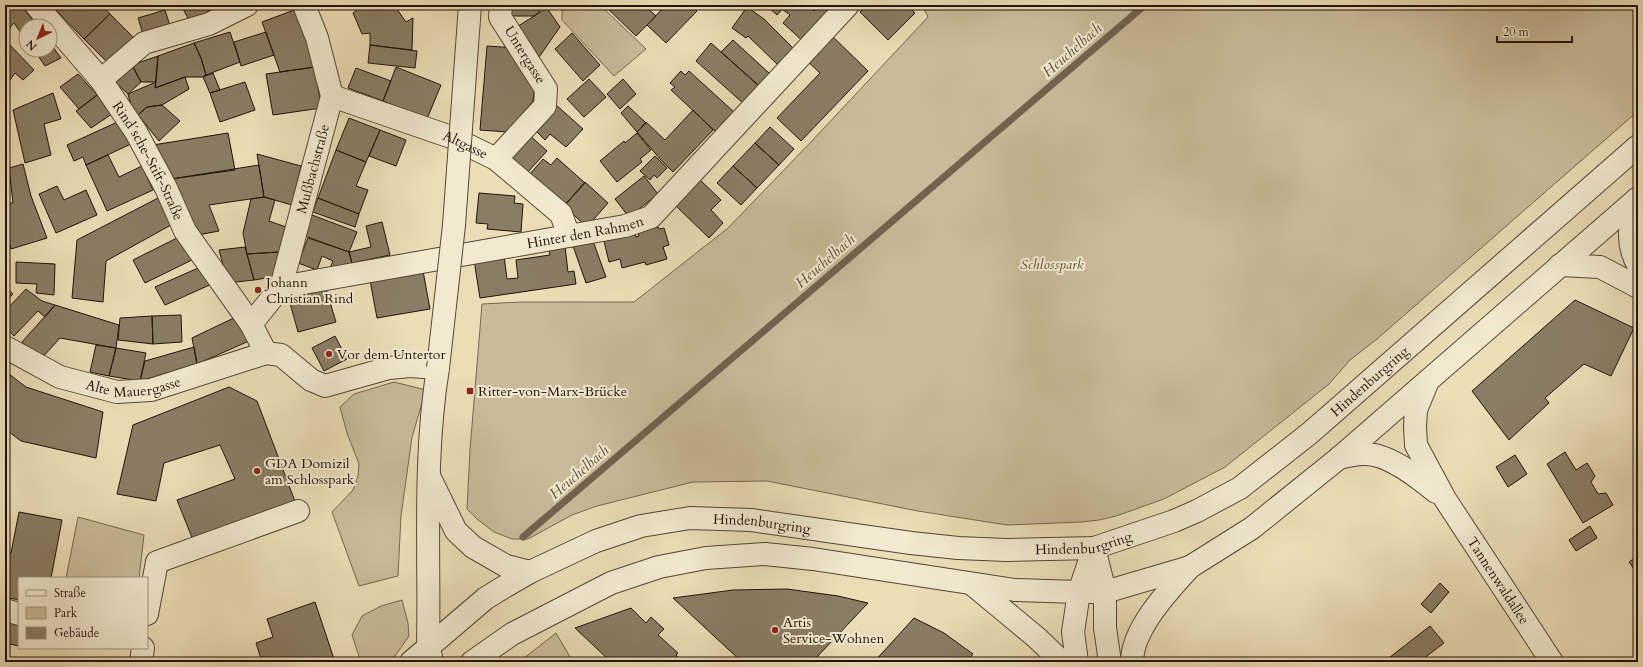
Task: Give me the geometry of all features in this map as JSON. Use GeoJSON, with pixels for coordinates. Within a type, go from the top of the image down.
{"type":"FeatureCollection","features":[{"type":"Feature","properties":{"kind":"street","name":"Rind´sche-Stift-Straße"},"geometry":{"type":"LineString","coordinates":[[36,5],[101,80],[136,132],[166,188],[185,231],[251,324]]}},
{"type":"Feature","properties":{"kind":"street"},"geometry":{"type":"LineString","coordinates":[[101,80],[144,43],[209,24],[247,5]]}},
{"type":"Feature","properties":{"kind":"street","name":"Mußbachstraße"},"geometry":{"type":"LineString","coordinates":[[251,324],[281,287],[332,96],[317,38],[304,5]]}},
{"type":"Feature","properties":{"kind":"street"},"geometry":{"type":"LineString","coordinates":[[431,655],[427,473],[434,391],[438,368],[454,225],[470,5]]}},
{"type":"Feature","properties":{"kind":"street","name":"Untergasse"},"geometry":{"type":"LineString","coordinates":[[496,159],[545,106],[546,89],[500,17],[501,5]]}},
{"type":"Feature","properties":{"kind":"street","name":"Hinter den Rahmen"},"geometry":{"type":"LineString","coordinates":[[281,287],[625,226],[652,217],[848,5]]}},
{"type":"Feature","properties":{"kind":"street","name":"Altgasse"},"geometry":{"type":"LineString","coordinates":[[332,96],[451,137],[496,159],[561,214],[569,236]]}},
{"type":"Feature","properties":{"kind":"street","name":"Hindenburgring"},"geometry":{"type":"LineString","coordinates":[[411,662],[431,655],[486,598],[530,572],[596,541],[641,526],[690,518],[751,520],[958,548],[1007,550],[1094,548],[1174,521],[1197,511],[1240,488],[1310,433],[1638,146]]}},
{"type":"Feature","properties":{"kind":"street"},"geometry":{"type":"LineString","coordinates":[[1637,199],[1630,225],[1632,254],[1638,265]]}},
{"type":"Feature","properties":{"kind":"street"},"geometry":{"type":"LineString","coordinates":[[472,662],[512,634],[611,583],[659,567],[706,558],[765,554],[813,559],[1015,590],[1079,592],[1105,592],[1190,567],[1252,528],[1339,458],[1637,199]]}},
{"type":"Feature","properties":{"kind":"street"},"geometry":{"type":"LineString","coordinates":[[1560,265],[1600,268],[1638,287]]}},
{"type":"Feature","properties":{"kind":"street"},"geometry":{"type":"LineString","coordinates":[[251,324],[266,353],[281,355],[311,380],[325,386],[389,368],[410,366],[438,368]]}},
{"type":"Feature","properties":{"kind":"street","name":"Alte Mauergasse"},"geometry":{"type":"LineString","coordinates":[[5,347],[60,377],[117,392],[151,390],[266,353]]}},
{"type":"Feature","properties":{"kind":"street","name":"Tannenwaldallee"},"geometry":{"type":"LineString","coordinates":[[1428,380],[1416,410],[1416,445],[1445,499],[1552,662]]}},
{"type":"Feature","properties":{"kind":"street","name":"Tannenwaldallee"},"geometry":{"type":"LineString","coordinates":[[1339,458],[1365,453],[1382,457],[1413,473],[1445,499]]}},
{"type":"Feature","properties":{"kind":"street"},"geometry":{"type":"LineString","coordinates":[[427,473],[456,531],[473,547],[506,566],[530,572]]}},
{"type":"Feature","properties":{"kind":"street"},"geometry":{"type":"LineString","coordinates":[[148,609],[157,562],[298,512]]}},
{"type":"Feature","properties":{"kind":"street"},"geometry":{"type":"LineString","coordinates":[[1078,662],[1072,632],[1079,592],[1094,548]]}},
{"type":"Feature","properties":{"kind":"street"},"geometry":{"type":"LineString","coordinates":[[1094,548],[1105,592],[1105,628],[1110,662]]}},
{"type":"Feature","properties":{"kind":"street"},"geometry":{"type":"LineString","coordinates":[[1132,662],[1132,657],[1142,627],[1168,592],[1190,567]]}},
{"type":"Feature","properties":{"kind":"street"},"geometry":{"type":"LineString","coordinates":[[972,584],[1037,638],[1062,662]]}},
{"type":"Feature","properties":{"kind":"street"},"geometry":{"type":"LineString","coordinates":[[5,610],[18,614]]}},
{"type":"Feature","properties":{"kind":"street"},"geometry":{"type":"LineString","coordinates":[[141,662],[142,649]]}},
{"type":"Feature","properties":{"kind":"green space"},"geometry":{"type":"Polygon","coordinates":[[[562,5],[600,5],[646,49],[614,76],[562,20],[562,5]]]}},
{"type":"Feature","properties":{"kind":"green space","name":"Schlosspark"},"geometry":{"type":"Polygon","coordinates":[[[922,5],[1638,5],[1638,111],[1377,339],[1350,360],[1329,384],[1225,467],[1164,499],[1116,516],[1082,522],[1007,525],[918,511],[767,481],[693,482],[597,506],[572,515],[528,539],[512,539],[494,532],[477,519],[467,509],[470,450],[482,304],[521,302],[634,302],[728,228],[928,17],[922,5]]]}},
{"type":"Feature","properties":{"kind":"green space"},"geometry":{"type":"Polygon","coordinates":[[[394,382],[426,390],[412,437],[401,516],[398,576],[359,586],[332,512],[353,490],[358,476],[359,464],[347,433],[340,407],[354,394],[394,382]]]}},
{"type":"Feature","properties":{"kind":"green space"},"geometry":{"type":"Polygon","coordinates":[[[78,517],[144,535],[139,577],[66,577],[78,517]]]}},
{"type":"Feature","properties":{"kind":"green space"},"geometry":{"type":"Polygon","coordinates":[[[402,600],[408,623],[409,636],[395,656],[386,662],[361,662],[352,635],[362,616],[381,606],[402,600]]]}},
{"type":"Feature","properties":{"kind":"green space"},"geometry":{"type":"Polygon","coordinates":[[[556,633],[573,662],[519,662],[556,633]]]}},
{"type":"Feature","properties":{"kind":"building"},"geometry":{"type":"Polygon","coordinates":[[[9,5],[21,5],[31,18],[18,18],[18,29],[14,23],[5,33],[5,9],[9,5]]]}},
{"type":"Feature","properties":{"kind":"building"},"geometry":{"type":"Polygon","coordinates":[[[51,5],[102,5],[110,14],[84,39],[51,5]]]}},
{"type":"Feature","properties":{"kind":"building"},"geometry":{"type":"Polygon","coordinates":[[[181,5],[209,5],[211,9],[191,24],[181,5]]]}},
{"type":"Feature","properties":{"kind":"building"},"geometry":{"type":"Polygon","coordinates":[[[358,5],[394,5],[406,22],[413,18],[412,50],[370,45],[370,33],[362,34],[353,13],[357,10],[358,5]]]}},
{"type":"Feature","properties":{"kind":"building"},"geometry":{"type":"Polygon","coordinates":[[[504,5],[540,5],[540,11],[534,16],[504,16],[504,5]]]}},
{"type":"Feature","properties":{"kind":"building"},"geometry":{"type":"Polygon","coordinates":[[[604,5],[644,5],[656,16],[636,36],[604,5]]]}},
{"type":"Feature","properties":{"kind":"building"},"geometry":{"type":"Polygon","coordinates":[[[666,5],[691,5],[697,11],[666,43],[647,25],[666,5]]]}},
{"type":"Feature","properties":{"kind":"building"},"geometry":{"type":"Polygon","coordinates":[[[766,5],[786,5],[777,15],[766,5]]]}},
{"type":"Feature","properties":{"kind":"building"},"geometry":{"type":"Polygon","coordinates":[[[786,5],[807,5],[814,11],[820,5],[840,5],[806,44],[783,23],[790,15],[782,9],[786,5]]]}},
{"type":"Feature","properties":{"kind":"building"},"geometry":{"type":"Polygon","coordinates":[[[867,5],[907,5],[915,13],[888,40],[860,12],[867,5]]]}},
{"type":"Feature","properties":{"kind":"building"},"geometry":{"type":"Polygon","coordinates":[[[747,7],[764,19],[794,49],[778,65],[748,36],[746,38],[732,28],[747,7]]]}},
{"type":"Feature","properties":{"kind":"building"},"geometry":{"type":"Polygon","coordinates":[[[547,8],[560,27],[537,60],[515,28],[547,8]]]}},
{"type":"Feature","properties":{"kind":"building"},"geometry":{"type":"Polygon","coordinates":[[[297,9],[315,67],[280,72],[262,22],[297,9]]]}},
{"type":"Feature","properties":{"kind":"building"},"geometry":{"type":"Polygon","coordinates":[[[165,10],[171,29],[144,37],[138,18],[165,10]]]}},
{"type":"Feature","properties":{"kind":"building"},"geometry":{"type":"Polygon","coordinates":[[[110,14],[137,41],[111,66],[84,39],[110,14]]]}},
{"type":"Feature","properties":{"kind":"building"},"geometry":{"type":"Polygon","coordinates":[[[230,32],[240,62],[206,75],[201,58],[194,43],[230,32]]]}},
{"type":"Feature","properties":{"kind":"building"},"geometry":{"type":"Polygon","coordinates":[[[266,32],[274,55],[241,66],[234,42],[266,32]]]}},
{"type":"Feature","properties":{"kind":"building"},"geometry":{"type":"Polygon","coordinates":[[[572,33],[600,65],[583,81],[555,49],[572,33]]]}},
{"type":"Feature","properties":{"kind":"building"},"geometry":{"type":"Polygon","coordinates":[[[829,33],[868,71],[801,141],[777,118],[820,73],[804,58],[829,33]]]}},
{"type":"Feature","properties":{"kind":"building"},"geometry":{"type":"Polygon","coordinates":[[[5,40],[18,53],[18,58],[22,58],[34,70],[23,80],[15,73],[5,87],[5,40]]]}},
{"type":"Feature","properties":{"kind":"building"},"geometry":{"type":"Polygon","coordinates":[[[733,40],[770,74],[759,86],[721,52],[733,40]]]}},
{"type":"Feature","properties":{"kind":"building"},"geometry":{"type":"Polygon","coordinates":[[[194,43],[201,58],[206,75],[203,77],[185,77],[155,88],[158,56],[194,43]]]}},
{"type":"Feature","properties":{"kind":"building"},"geometry":{"type":"Polygon","coordinates":[[[711,43],[759,86],[744,104],[696,61],[711,43]]]}},
{"type":"Feature","properties":{"kind":"building"},"geometry":{"type":"Polygon","coordinates":[[[370,45],[417,51],[415,68],[368,63],[370,45]]]}},
{"type":"Feature","properties":{"kind":"building"},"geometry":{"type":"Polygon","coordinates":[[[487,46],[515,48],[535,84],[533,101],[508,132],[480,130],[487,46]]]}},
{"type":"Feature","properties":{"kind":"building"},"geometry":{"type":"Polygon","coordinates":[[[58,54],[61,58],[45,66],[40,58],[58,58],[58,54]]]}},
{"type":"Feature","properties":{"kind":"building"},"geometry":{"type":"Polygon","coordinates":[[[158,56],[156,82],[141,82],[132,65],[158,56]]]}},
{"type":"Feature","properties":{"kind":"building"},"geometry":{"type":"Polygon","coordinates":[[[132,65],[141,82],[128,94],[115,82],[132,65]]]}},
{"type":"Feature","properties":{"kind":"building"},"geometry":{"type":"Polygon","coordinates":[[[315,67],[321,108],[273,115],[266,74],[315,67]]]}},
{"type":"Feature","properties":{"kind":"building"},"geometry":{"type":"Polygon","coordinates":[[[396,67],[441,85],[427,119],[383,101],[396,67]]]}},
{"type":"Feature","properties":{"kind":"building"},"geometry":{"type":"Polygon","coordinates":[[[356,68],[391,81],[383,101],[348,88],[356,68]]]}},
{"type":"Feature","properties":{"kind":"building"},"geometry":{"type":"Polygon","coordinates":[[[681,71],[685,75],[689,71],[734,112],[716,132],[671,90],[675,87],[670,83],[681,71]]]}},
{"type":"Feature","properties":{"kind":"building"},"geometry":{"type":"Polygon","coordinates":[[[213,73],[220,90],[210,93],[203,77],[213,73]]]}},
{"type":"Feature","properties":{"kind":"building"},"geometry":{"type":"Polygon","coordinates":[[[78,74],[97,95],[79,109],[60,87],[78,74]]]}},
{"type":"Feature","properties":{"kind":"building"},"geometry":{"type":"Polygon","coordinates":[[[185,77],[189,89],[162,105],[147,107],[138,115],[131,106],[128,94],[156,82],[155,88],[185,77]]]}},
{"type":"Feature","properties":{"kind":"building"},"geometry":{"type":"Polygon","coordinates":[[[589,79],[606,97],[584,117],[567,99],[589,79]]]}},
{"type":"Feature","properties":{"kind":"building"},"geometry":{"type":"Polygon","coordinates":[[[623,79],[636,94],[620,109],[607,94],[623,79]]]}},
{"type":"Feature","properties":{"kind":"building"},"geometry":{"type":"Polygon","coordinates":[[[245,82],[255,110],[220,122],[210,93],[245,82]]]}},
{"type":"Feature","properties":{"kind":"building"},"geometry":{"type":"Polygon","coordinates":[[[53,93],[61,119],[44,124],[51,155],[25,163],[13,110],[53,93]]]}},
{"type":"Feature","properties":{"kind":"building"},"geometry":{"type":"Polygon","coordinates":[[[97,95],[112,114],[91,128],[76,111],[97,95]]]}},
{"type":"Feature","properties":{"kind":"building"},"geometry":{"type":"Polygon","coordinates":[[[555,104],[583,129],[566,147],[550,134],[545,140],[533,128],[555,104]]]}},
{"type":"Feature","properties":{"kind":"building"},"geometry":{"type":"Polygon","coordinates":[[[162,105],[180,121],[159,141],[138,115],[147,107],[162,105]]]}},
{"type":"Feature","properties":{"kind":"building"},"geometry":{"type":"Polygon","coordinates":[[[628,106],[646,123],[637,132],[621,113],[628,106]]]}},
{"type":"Feature","properties":{"kind":"building"},"geometry":{"type":"Polygon","coordinates":[[[693,110],[713,130],[673,172],[637,132],[646,122],[665,140],[693,110]]]}},
{"type":"Feature","properties":{"kind":"building"},"geometry":{"type":"Polygon","coordinates":[[[349,118],[380,130],[366,162],[336,150],[349,118]]]}},
{"type":"Feature","properties":{"kind":"building"},"geometry":{"type":"Polygon","coordinates":[[[122,120],[133,143],[86,165],[83,157],[74,161],[67,145],[122,120]]]}},
{"type":"Feature","properties":{"kind":"building"},"geometry":{"type":"Polygon","coordinates":[[[770,127],[794,149],[779,165],[755,143],[770,127]]]}},
{"type":"Feature","properties":{"kind":"building"},"geometry":{"type":"Polygon","coordinates":[[[380,130],[406,140],[396,166],[369,156],[380,130]]]}},
{"type":"Feature","properties":{"kind":"building"},"geometry":{"type":"Polygon","coordinates":[[[228,133],[235,170],[171,179],[153,145],[228,133]]]}},
{"type":"Feature","properties":{"kind":"building"},"geometry":{"type":"Polygon","coordinates":[[[527,133],[547,151],[526,174],[506,156],[527,133]]]}},
{"type":"Feature","properties":{"kind":"building"},"geometry":{"type":"Polygon","coordinates":[[[637,133],[651,150],[640,159],[642,162],[617,182],[600,161],[624,141],[625,143],[637,133]]]}},
{"type":"Feature","properties":{"kind":"building"},"geometry":{"type":"Polygon","coordinates":[[[755,143],[779,165],[757,188],[733,166],[755,143]]]}},
{"type":"Feature","properties":{"kind":"building"},"geometry":{"type":"Polygon","coordinates":[[[336,150],[366,162],[356,186],[368,190],[359,214],[318,198],[336,150]]]}},
{"type":"Feature","properties":{"kind":"building"},"geometry":{"type":"Polygon","coordinates":[[[257,154],[301,166],[292,205],[264,197],[257,154]]]}},
{"type":"Feature","properties":{"kind":"building"},"geometry":{"type":"Polygon","coordinates":[[[108,155],[119,177],[142,166],[153,190],[107,211],[86,165],[108,155]]]}},
{"type":"Feature","properties":{"kind":"building"},"geometry":{"type":"Polygon","coordinates":[[[655,156],[667,168],[657,178],[654,175],[650,180],[640,171],[655,156]]]}},
{"type":"Feature","properties":{"kind":"building"},"geometry":{"type":"Polygon","coordinates":[[[557,158],[585,183],[564,206],[529,175],[543,159],[551,165],[557,158]]]}},
{"type":"Feature","properties":{"kind":"building"},"geometry":{"type":"Polygon","coordinates":[[[23,164],[31,196],[47,238],[11,249],[5,231],[5,203],[13,203],[9,168],[23,164]]]}},
{"type":"Feature","properties":{"kind":"building"},"geometry":{"type":"Polygon","coordinates":[[[259,165],[264,197],[209,205],[219,231],[198,235],[171,179],[259,165]]]}},
{"type":"Feature","properties":{"kind":"building"},"geometry":{"type":"Polygon","coordinates":[[[733,166],[757,188],[741,205],[717,183],[733,166]]]}},
{"type":"Feature","properties":{"kind":"building"},"geometry":{"type":"Polygon","coordinates":[[[644,176],[658,194],[629,217],[615,199],[644,176]]]}},
{"type":"Feature","properties":{"kind":"building"},"geometry":{"type":"Polygon","coordinates":[[[699,179],[721,200],[711,210],[723,223],[709,238],[675,205],[699,179]]]}},
{"type":"Feature","properties":{"kind":"building"},"geometry":{"type":"Polygon","coordinates":[[[585,182],[608,203],[587,227],[564,206],[585,182]]]}},
{"type":"Feature","properties":{"kind":"building"},"geometry":{"type":"Polygon","coordinates":[[[57,186],[64,200],[86,190],[97,215],[56,233],[39,194],[57,186]]]}},
{"type":"Feature","properties":{"kind":"building"},"geometry":{"type":"Polygon","coordinates":[[[479,193],[515,196],[514,203],[523,204],[521,232],[487,229],[488,224],[476,223],[479,193]]]}},
{"type":"Feature","properties":{"kind":"building"},"geometry":{"type":"Polygon","coordinates":[[[264,197],[275,200],[269,221],[286,227],[279,252],[247,254],[243,233],[251,199],[264,197]]]}},
{"type":"Feature","properties":{"kind":"building"},"geometry":{"type":"Polygon","coordinates":[[[158,198],[171,225],[106,261],[103,302],[72,298],[77,240],[158,198]]]}},
{"type":"Feature","properties":{"kind":"building"},"geometry":{"type":"Polygon","coordinates":[[[318,198],[359,214],[355,227],[313,212],[318,198]]]}},
{"type":"Feature","properties":{"kind":"building"},"geometry":{"type":"Polygon","coordinates":[[[312,215],[357,232],[349,252],[305,236],[312,215]]]}},
{"type":"Feature","properties":{"kind":"building"},"geometry":{"type":"Polygon","coordinates":[[[382,222],[390,255],[352,263],[349,252],[371,247],[366,226],[382,222]]]}},
{"type":"Feature","properties":{"kind":"building"},"geometry":{"type":"Polygon","coordinates":[[[658,227],[659,229],[664,228],[669,245],[663,247],[667,259],[646,265],[645,262],[622,268],[620,259],[609,262],[603,237],[634,229],[636,237],[639,236],[638,232],[658,227]]]}},
{"type":"Feature","properties":{"kind":"building"},"geometry":{"type":"Polygon","coordinates":[[[183,235],[198,257],[145,283],[133,260],[183,235]]]}},
{"type":"Feature","properties":{"kind":"building"},"geometry":{"type":"Polygon","coordinates":[[[308,238],[349,252],[352,263],[330,268],[333,261],[322,256],[317,270],[298,263],[308,238]]]}},
{"type":"Feature","properties":{"kind":"building"},"geometry":{"type":"Polygon","coordinates":[[[593,241],[606,277],[586,283],[573,246],[593,241]]]}},
{"type":"Feature","properties":{"kind":"building"},"geometry":{"type":"Polygon","coordinates":[[[565,246],[568,272],[574,271],[576,284],[480,298],[474,260],[504,256],[507,279],[518,278],[516,260],[550,255],[549,248],[565,246]]]}},
{"type":"Feature","properties":{"kind":"building"},"geometry":{"type":"Polygon","coordinates":[[[245,247],[254,280],[228,283],[219,250],[245,247]]]}},
{"type":"Feature","properties":{"kind":"building"},"geometry":{"type":"Polygon","coordinates":[[[279,252],[273,277],[254,280],[247,254],[279,252]]]}},
{"type":"Feature","properties":{"kind":"building"},"geometry":{"type":"Polygon","coordinates":[[[16,262],[55,264],[54,295],[36,293],[37,284],[16,283],[16,262]]]}},
{"type":"Feature","properties":{"kind":"building"},"geometry":{"type":"Polygon","coordinates":[[[205,265],[214,283],[165,305],[155,287],[205,265]]]}},
{"type":"Feature","properties":{"kind":"building"},"geometry":{"type":"Polygon","coordinates":[[[423,271],[430,309],[377,318],[370,280],[423,271]]]}},
{"type":"Feature","properties":{"kind":"building"},"geometry":{"type":"Polygon","coordinates":[[[324,282],[336,322],[298,332],[287,292],[324,282]]]}},
{"type":"Feature","properties":{"kind":"building"},"geometry":{"type":"Polygon","coordinates":[[[5,286],[13,294],[5,302],[5,286]]]}},
{"type":"Feature","properties":{"kind":"building"},"geometry":{"type":"Polygon","coordinates":[[[26,289],[42,301],[55,305],[45,317],[38,311],[14,336],[5,327],[5,311],[26,289]]]}},
{"type":"Feature","properties":{"kind":"building"},"geometry":{"type":"Polygon","coordinates":[[[1575,300],[1634,328],[1611,376],[1584,364],[1545,398],[1549,403],[1509,440],[1472,391],[1575,300]]]}},
{"type":"Feature","properties":{"kind":"building"},"geometry":{"type":"Polygon","coordinates":[[[55,305],[119,325],[116,348],[60,338],[41,359],[22,342],[55,305]]]}},
{"type":"Feature","properties":{"kind":"building"},"geometry":{"type":"Polygon","coordinates":[[[181,315],[182,342],[153,344],[152,316],[181,315]]]}},
{"type":"Feature","properties":{"kind":"building"},"geometry":{"type":"Polygon","coordinates":[[[240,315],[249,341],[197,364],[192,338],[240,315]]]}},
{"type":"Feature","properties":{"kind":"building"},"geometry":{"type":"Polygon","coordinates":[[[152,316],[153,344],[118,340],[120,318],[152,316]]]}},
{"type":"Feature","properties":{"kind":"building","name":"Vor dem Untertor"},"geometry":{"type":"Polygon","coordinates":[[[335,336],[347,359],[324,371],[312,348],[335,336]]]}},
{"type":"Feature","properties":{"kind":"building"},"geometry":{"type":"Polygon","coordinates":[[[96,345],[116,348],[109,376],[90,372],[96,345]]]}},
{"type":"Feature","properties":{"kind":"building"},"geometry":{"type":"Polygon","coordinates":[[[194,347],[197,364],[140,381],[145,361],[194,347]]]}},
{"type":"Feature","properties":{"kind":"building"},"geometry":{"type":"Polygon","coordinates":[[[116,348],[146,353],[140,381],[109,376],[116,348]]]}},
{"type":"Feature","properties":{"kind":"building"},"geometry":{"type":"Polygon","coordinates":[[[5,371],[26,387],[103,412],[96,458],[21,441],[5,429],[5,371]]]}},
{"type":"Feature","properties":{"kind":"building","name":"GDA Domizil am Schlosspark"},"geometry":{"type":"Polygon","coordinates":[[[229,387],[257,401],[296,504],[195,545],[177,500],[235,479],[220,445],[164,463],[156,501],[117,494],[133,425],[229,387]]]}},
{"type":"Feature","properties":{"kind":"building"},"geometry":{"type":"Polygon","coordinates":[[[1565,452],[1576,470],[1587,463],[1595,476],[1591,482],[1598,494],[1606,493],[1613,505],[1583,523],[1547,464],[1565,452]]]}},
{"type":"Feature","properties":{"kind":"building"},"geometry":{"type":"Polygon","coordinates":[[[1515,455],[1527,474],[1508,487],[1496,467],[1515,455]]]}},
{"type":"Feature","properties":{"kind":"building"},"geometry":{"type":"Polygon","coordinates":[[[19,512],[62,520],[51,577],[18,577],[18,600],[5,597],[5,552],[11,553],[19,512]]]}},
{"type":"Feature","properties":{"kind":"building"},"geometry":{"type":"Polygon","coordinates":[[[1590,526],[1597,538],[1576,551],[1569,540],[1590,526]]]}},
{"type":"Feature","properties":{"kind":"building"},"geometry":{"type":"Polygon","coordinates":[[[1638,556],[1638,575],[1629,562],[1638,556]]]}},
{"type":"Feature","properties":{"kind":"building"},"geometry":{"type":"Polygon","coordinates":[[[1440,583],[1449,592],[1431,613],[1421,604],[1440,583]]]}},
{"type":"Feature","properties":{"kind":"building","name":"Artis Service-Wohnen"},"geometry":{"type":"Polygon","coordinates":[[[787,589],[838,596],[868,603],[817,657],[822,662],[742,662],[673,598],[733,590],[787,589]]]}},
{"type":"Feature","properties":{"kind":"building"},"geometry":{"type":"Polygon","coordinates":[[[315,602],[335,662],[262,662],[256,643],[273,637],[267,619],[315,602]]]}},
{"type":"Feature","properties":{"kind":"building"},"geometry":{"type":"Polygon","coordinates":[[[631,608],[646,623],[651,617],[664,629],[658,635],[678,653],[676,655],[682,661],[611,662],[575,628],[631,608]]]}},
{"type":"Feature","properties":{"kind":"building","name":"Artis Service-Wohnen"},"geometry":{"type":"Polygon","coordinates":[[[914,618],[944,633],[973,654],[968,660],[965,658],[962,662],[874,662],[914,618]]]}},
{"type":"Feature","properties":{"kind":"building"},"geometry":{"type":"Polygon","coordinates":[[[5,622],[18,625],[18,646],[5,643],[5,622]]]}},
{"type":"Feature","properties":{"kind":"building"},"geometry":{"type":"Polygon","coordinates":[[[1430,626],[1444,643],[1419,662],[1385,661],[1430,626]]]}},
{"type":"Feature","properties":{"kind":"waterway","name":"Heuchelbach"},"geometry":{"type":"LineString","coordinates":[[523,537],[1145,5]]}},
{"type":"Feature","properties":{"kind":"place","name":"Johann Christian Rind"},"geometry":{"type":"Point","coordinates":[258,290]}},
{"type":"Feature","properties":{"kind":"place","name":"Vor dem Untertor"},"geometry":{"type":"Point","coordinates":[329,354]}},
{"type":"Feature","properties":{"kind":"place","name":"Ritter-von-Marx-Brücke"},"geometry":{"type":"Point","coordinates":[470,391]}},
{"type":"Feature","properties":{"kind":"place","name":"GDA Domizil am Schlosspark"},"geometry":{"type":"Point","coordinates":[257,471]}},
{"type":"Feature","properties":{"kind":"place","name":"Artis Service-Wohnen"},"geometry":{"type":"Point","coordinates":[775,630]}}]}
